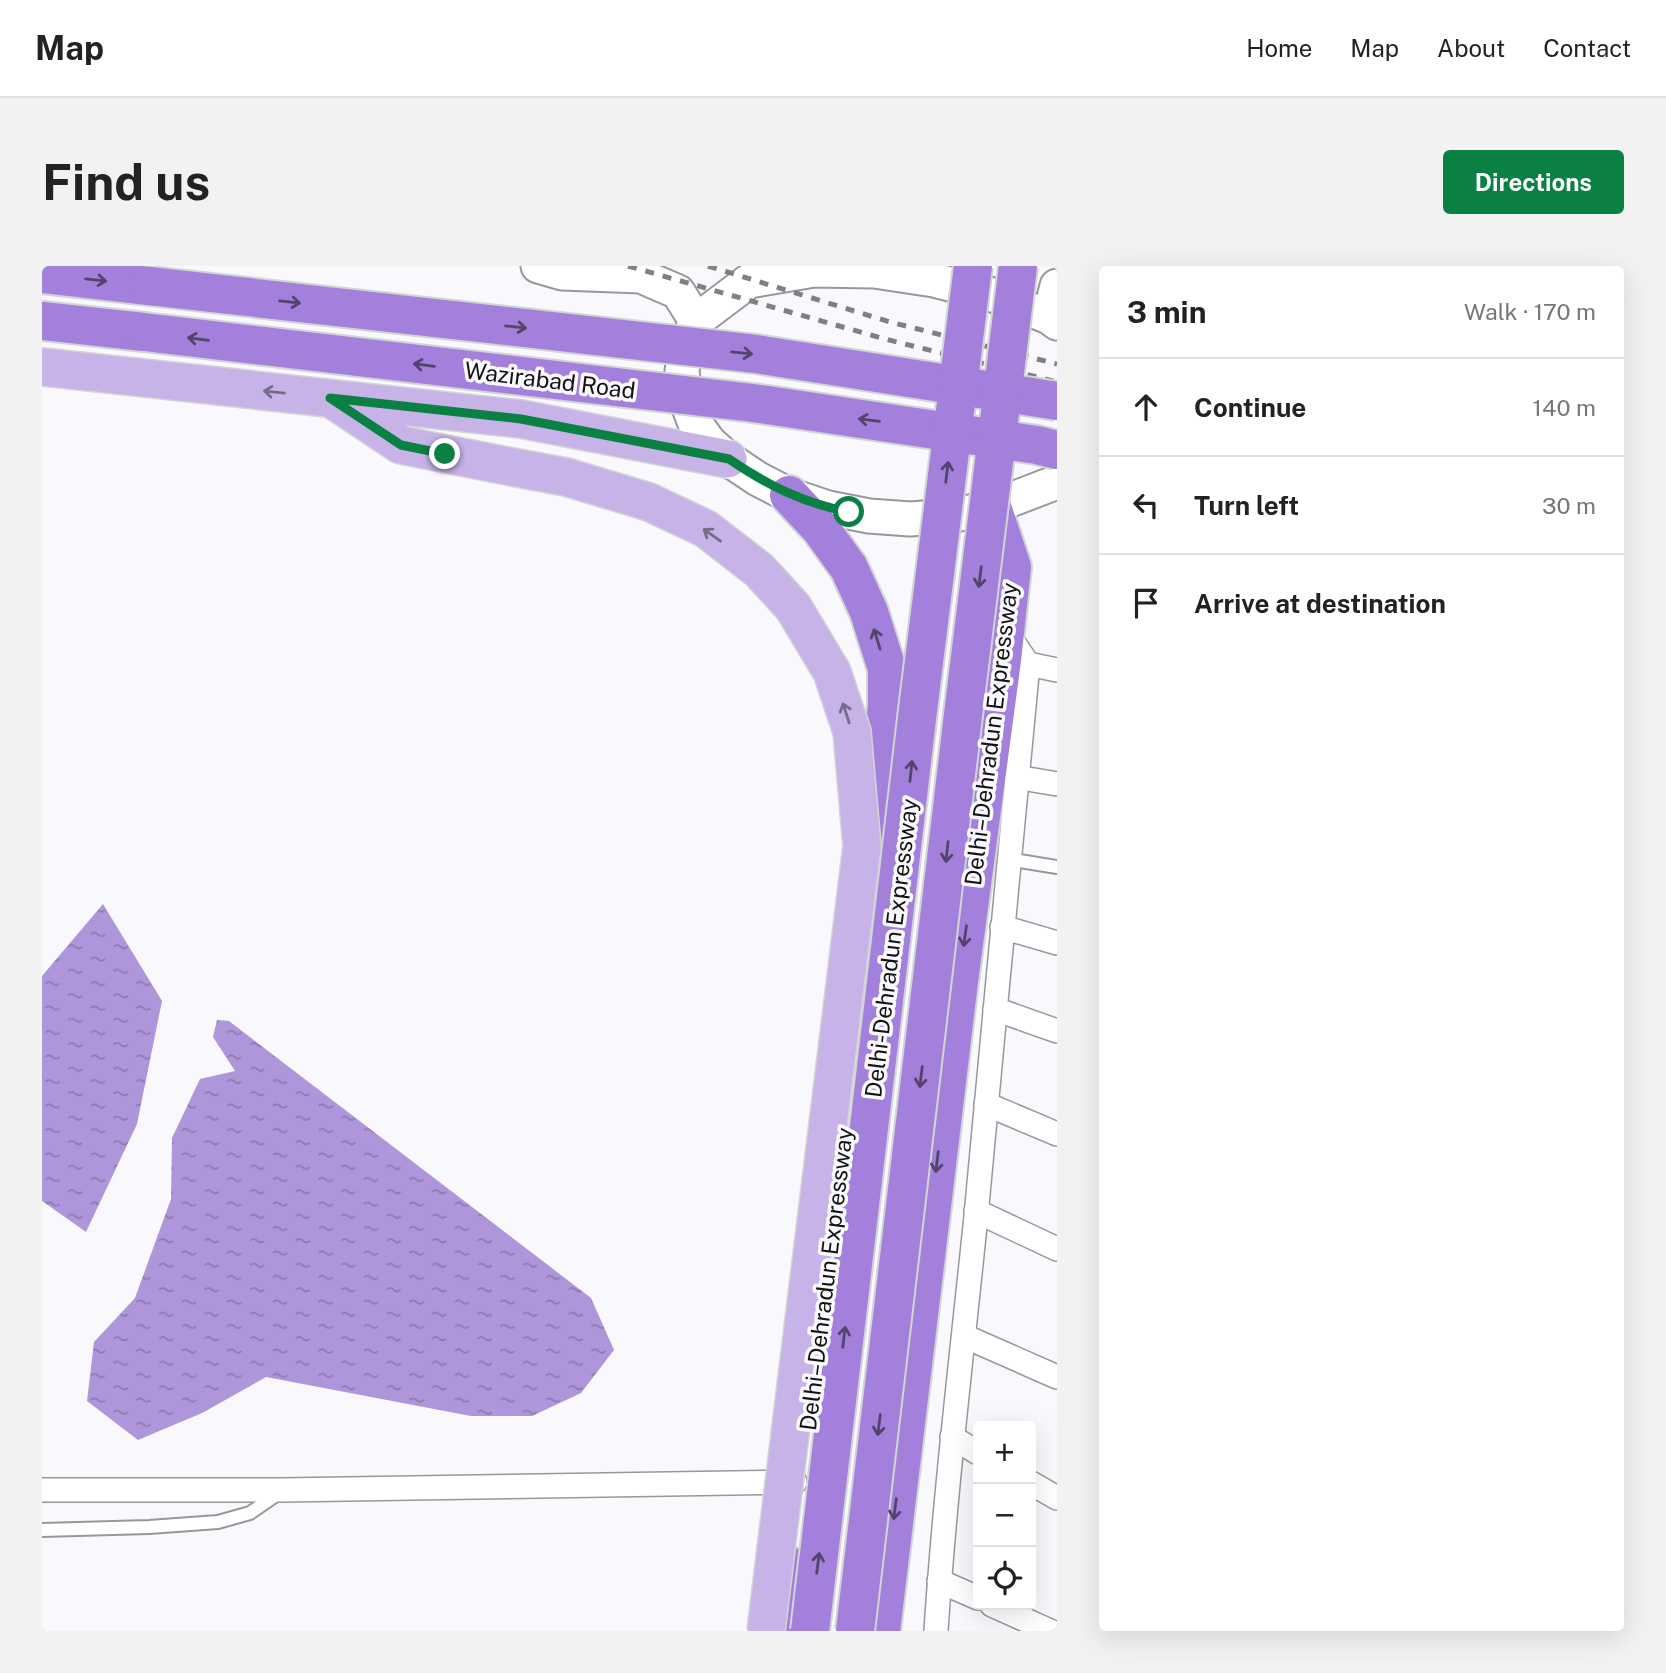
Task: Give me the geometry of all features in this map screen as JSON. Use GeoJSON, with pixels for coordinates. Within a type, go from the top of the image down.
{"type":"FeatureCollection","features":[{"type":"Feature","properties":{"kind":"highway","name":"Delhi-Dehradun Expressway"},"geometry":{"type":"LineString","coordinates":[[810,1631],[973,266]]}},
{"type":"Feature","properties":{"kind":"highway","name":"Delhi-Dehradun Expressway"},"geometry":{"type":"LineString","coordinates":[[855,1631],[1018,266]]}},
{"type":"Feature","properties":{"kind":"highway","name":"Wazirabad Road"},"geometry":{"type":"LineString","coordinates":[[42,274],[756,354],[1057,401]]}},
{"type":"Feature","properties":{"kind":"highway","name":"Wazirabad Road"},"geometry":{"type":"LineString","coordinates":[[42,321],[753,403],[1037,445],[1056,475]]}},
{"type":"Feature","properties":{"kind":"highway","name":"Delhi–Dehradun Expressway"},"geometry":{"type":"LineString","coordinates":[[785,1631],[853,1059],[887,705],[887,669],[869,612],[849,568],[820,528],[789,495]]}},
{"type":"Feature","properties":{"kind":"highway","name":"Delhi–Dehradun Expressway"},"geometry":{"type":"LineString","coordinates":[[881,1631],[957,995],[1012,567],[992,507]]}},
{"type":"Feature","properties":{"kind":"main road"},"geometry":{"type":"LineString","coordinates":[[538,266],[562,274],[641,276],[678,292],[696,321]]}},
{"type":"Feature","properties":{"kind":"main road"},"geometry":{"type":"LineString","coordinates":[[1054,309],[934,280],[874,271],[812,267],[749,281],[696,321],[686,345],[682,371],[685,397],[694,421],[709,442],[758,479],[789,495],[828,508],[869,516],[910,519],[951,516],[992,507],[1056,475]]}},
{"type":"Feature","properties":{"kind":"main road"},"geometry":{"type":"LineString","coordinates":[[42,367],[521,419],[729,459]]}},
{"type":"Feature","properties":{"kind":"main road"},"geometry":{"type":"LineString","coordinates":[[330,398],[401,445],[566,477],[649,502],[706,529],[759,570],[793,607],[832,672],[852,732],[862,846],[766,1631]]}},
{"type":"Feature","properties":{"kind":"street"},"geometry":{"type":"LineString","coordinates":[[936,1631],[952,1437],[1028,664],[1005,630]]}},
{"type":"Feature","properties":{"kind":"street"},"geometry":{"type":"LineString","coordinates":[[1028,664],[1057,670]]}},
{"type":"Feature","properties":{"kind":"street"},"geometry":{"type":"LineString","coordinates":[[1016,777],[1057,784]]}},
{"type":"Feature","properties":{"kind":"street"},"geometry":{"type":"LineString","coordinates":[[1002,927],[1057,943]]}},
{"type":"Feature","properties":{"kind":"street"},"geometry":{"type":"LineString","coordinates":[[995,1009],[1057,1031]]}},
{"type":"Feature","properties":{"kind":"street"},"geometry":{"type":"LineString","coordinates":[[986,1104],[1057,1134]]}},
{"type":"Feature","properties":{"kind":"street"},"geometry":{"type":"LineString","coordinates":[[976,1211],[1057,1249]]}},
{"type":"Feature","properties":{"kind":"street"},"geometry":{"type":"LineString","coordinates":[[964,1336],[1057,1377]]}},
{"type":"Feature","properties":{"kind":"street"},"geometry":{"type":"LineString","coordinates":[[952,1437],[973,1450]]}},
{"type":"Feature","properties":{"kind":"street"},"geometry":{"type":"LineString","coordinates":[[42,1490],[282,1490],[802,1482]]}},
{"type":"Feature","properties":{"kind":"street"},"geometry":{"type":"LineString","coordinates":[[1033,1484],[1057,1498]]}},
{"type":"Feature","properties":{"kind":"street"},"geometry":{"type":"LineString","coordinates":[[939,1581],[973,1596]]}},
{"type":"Feature","properties":{"kind":"street"},"geometry":{"type":"LineString","coordinates":[[1003,1610],[1050,1631]]}},
{"type":"Feature","properties":{"kind":"lane"},"geometry":{"type":"LineString","coordinates":[[1008,859],[1057,867]]}},
{"type":"Feature","properties":{"kind":"lane"},"geometry":{"type":"LineString","coordinates":[[42,1530],[218,1522],[250,1513],[282,1490]]}},
{"type":"Feature","properties":{"kind":"water"},"geometry":{"type":"Polygon","coordinates":[[[103,904],[162,1001],[137,1124],[86,1232],[42,1201],[42,976],[103,904]]]}},
{"type":"Feature","properties":{"kind":"water"},"geometry":{"type":"Polygon","coordinates":[[[217,1020],[229,1021],[591,1298],[614,1350],[581,1393],[532,1416],[471,1416],[266,1377],[202,1413],[138,1440],[87,1401],[94,1342],[135,1298],[171,1199],[172,1138],[200,1079],[235,1071],[213,1037],[217,1020]]]}},
{"type":"Feature","properties":{"kind":"railway"},"geometry":{"type":"LineString","coordinates":[[628,266],[885,339],[1057,382]]}},
{"type":"Feature","properties":{"kind":"railway"},"geometry":{"type":"LineString","coordinates":[[708,266],[890,322],[1057,364]]}},
{"type":"Feature","properties":{"kind":"route"},"geometry":{"type":"LineString","coordinates":[[445,454],[401,445],[330,398],[521,419],[729,459],[758,479],[789,495],[849,512]]}}]}
